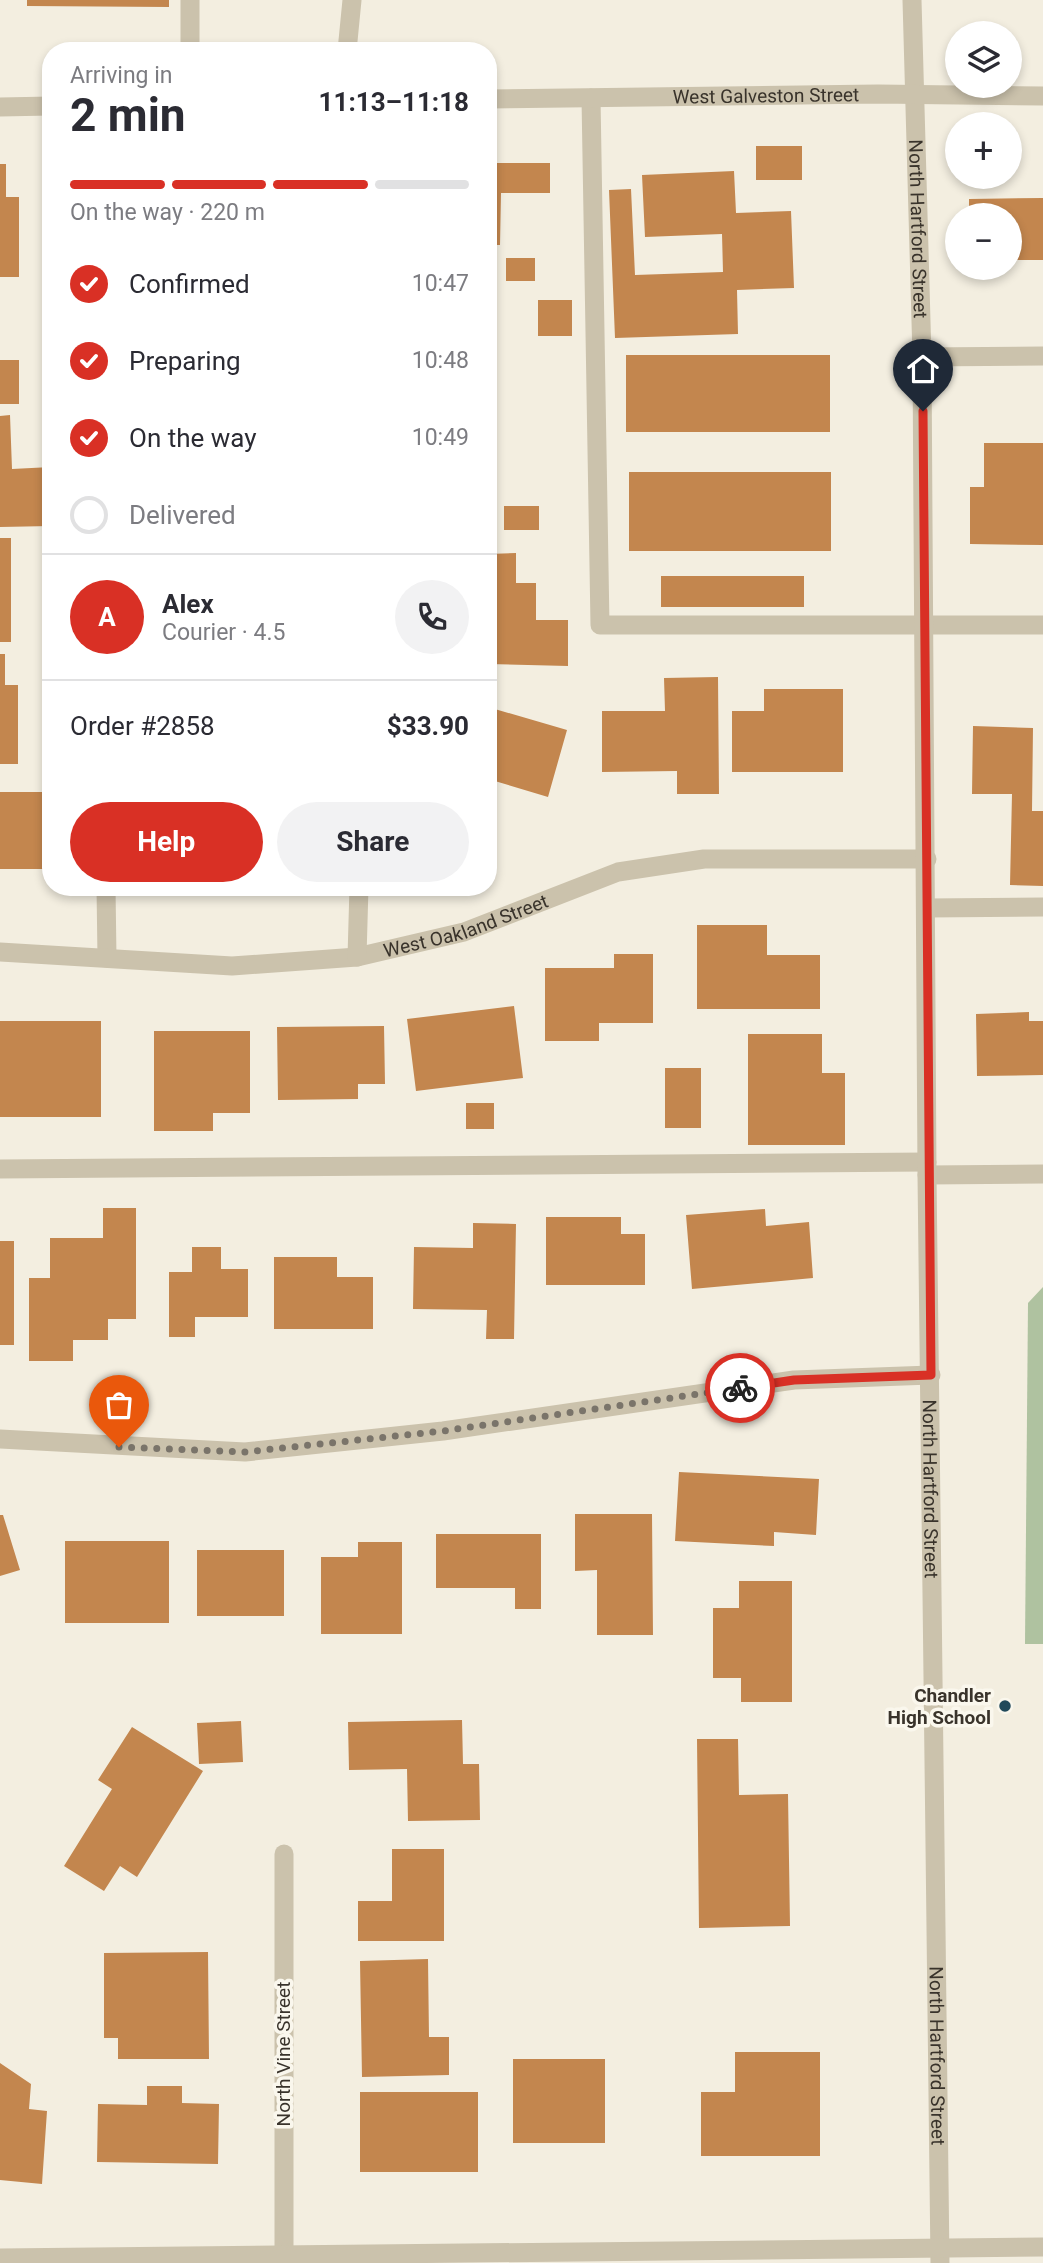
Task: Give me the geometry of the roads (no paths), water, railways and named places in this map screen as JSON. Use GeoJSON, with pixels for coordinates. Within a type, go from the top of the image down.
{"type":"FeatureCollection","features":[{"type":"Feature","properties":{"kind":"street"},"geometry":{"type":"LineString","coordinates":[[190,0],[190,42]]}},
{"type":"Feature","properties":{"kind":"street"},"geometry":{"type":"LineString","coordinates":[[348,42],[352,0]]}},
{"type":"Feature","properties":{"kind":"street","name":"North Hartford Street"},"geometry":{"type":"LineString","coordinates":[[912,0],[922,357],[927,1169],[940,2256]]}},
{"type":"Feature","properties":{"kind":"street","name":"West Galveston Street"},"geometry":{"type":"LineString","coordinates":[[497,99],[1043,96]]}},
{"type":"Feature","properties":{"kind":"street"},"geometry":{"type":"LineString","coordinates":[[591,98],[600,625],[1043,625]]}},
{"type":"Feature","properties":{"kind":"street"},"geometry":{"type":"LineString","coordinates":[[0,107],[42,106]]}},
{"type":"Feature","properties":{"kind":"street"},"geometry":{"type":"LineString","coordinates":[[922,357],[1043,356]]}},
{"type":"Feature","properties":{"kind":"street","name":"West Oakland Street"},"geometry":{"type":"LineString","coordinates":[[0,952],[232,966],[357,957],[464,932],[618,872],[704,859],[927,859]]}},
{"type":"Feature","properties":{"kind":"street"},"geometry":{"type":"LineString","coordinates":[[106,896],[107,958]]}},
{"type":"Feature","properties":{"kind":"street"},"geometry":{"type":"LineString","coordinates":[[357,957],[359,896]]}},
{"type":"Feature","properties":{"kind":"street"},"geometry":{"type":"LineString","coordinates":[[927,908],[1043,906]]}},
{"type":"Feature","properties":{"kind":"street"},"geometry":{"type":"LineString","coordinates":[[0,1169],[927,1169],[1043,1174]]}},
{"type":"Feature","properties":{"kind":"street"},"geometry":{"type":"LineString","coordinates":[[0,1439],[245,1452],[456,1429],[794,1380],[931,1375]]}},
{"type":"Feature","properties":{"kind":"street","name":"North Vine Street"},"geometry":{"type":"LineString","coordinates":[[284,1854],[284,2255]]}},
{"type":"Feature","properties":{"kind":"street"},"geometry":{"type":"LineString","coordinates":[[0,2258],[284,2255],[344,2259],[940,2256],[1043,2247]]}},
{"type":"Feature","properties":{"kind":"place","name":"Chandler High School"},"geometry":{"type":"Point","coordinates":[1005,1706]}}]}
